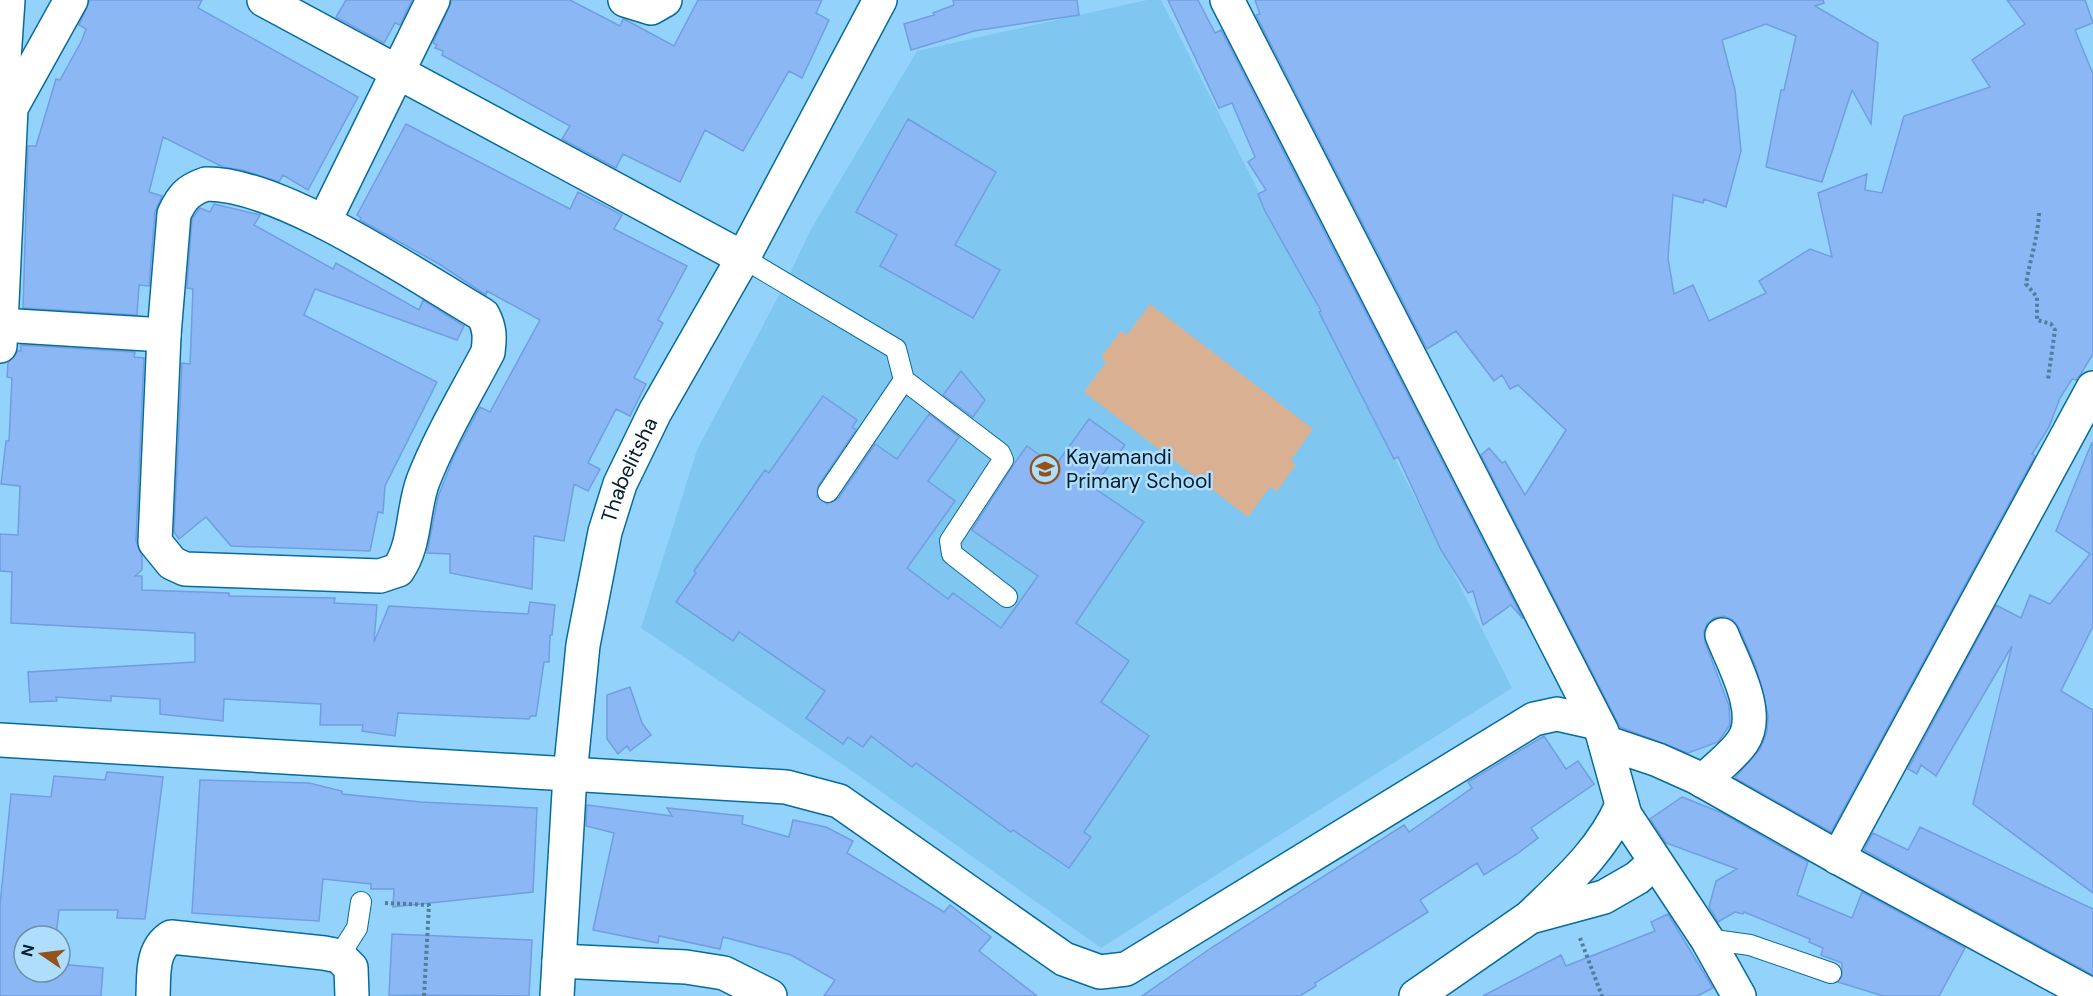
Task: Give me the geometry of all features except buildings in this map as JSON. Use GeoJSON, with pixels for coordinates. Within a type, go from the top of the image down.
{"type":"FeatureCollection","features":[{"type":"Feature","properties":{"kind":"street"},"geometry":{"type":"LineString","coordinates":[[8,0],[4,59],[11,108],[0,332],[164,335]]}},
{"type":"Feature","properties":{"kind":"street"},"geometry":{"type":"LineString","coordinates":[[11,108],[71,0]]}},
{"type":"Feature","properties":{"kind":"street"},"geometry":{"type":"LineString","coordinates":[[264,0],[743,258]]}},
{"type":"Feature","properties":{"kind":"street"},"geometry":{"type":"LineString","coordinates":[[324,222],[434,0]]}},
{"type":"Feature","properties":{"kind":"street"},"geometry":{"type":"LineString","coordinates":[[625,0],[651,8],[665,0]]}},
{"type":"Feature","properties":{"kind":"street","name":"Thabelitsha"},"geometry":{"type":"LineString","coordinates":[[557,996],[570,775],[583,645],[605,532],[620,484],[655,412],[743,258],[880,0]]}},
{"type":"Feature","properties":{"kind":"street"},"geometry":{"type":"LineString","coordinates":[[1227,0],[1601,733],[1622,805],[1630,824],[1707,939],[1739,996]]}},
{"type":"Feature","properties":{"kind":"street"},"geometry":{"type":"LineString","coordinates":[[206,184],[222,184],[257,194],[324,222],[483,315],[488,324],[490,336],[488,352],[430,462],[420,490],[409,552],[398,570],[380,576],[185,569],[172,563],[155,542],[164,335],[174,214],[182,197],[193,188],[206,184]]}},
{"type":"Feature","properties":{"kind":"street"},"geometry":{"type":"LineString","coordinates":[[1838,858],[2093,388]]}},
{"type":"Feature","properties":{"kind":"street"},"geometry":{"type":"LineString","coordinates":[[1703,781],[1735,751],[1750,727],[1749,706],[1722,635]]}},
{"type":"Feature","properties":{"kind":"street"},"geometry":{"type":"LineString","coordinates":[[0,740],[786,787],[839,801],[1064,959],[1105,984],[1529,722],[1557,714],[1703,781],[1838,858],[2093,996]]}},
{"type":"Feature","properties":{"kind":"street"},"geometry":{"type":"LineString","coordinates":[[1416,996],[1530,917],[1594,852],[1609,832],[1622,805]]}},
{"type":"Feature","properties":{"kind":"street"},"geometry":{"type":"LineString","coordinates":[[1530,917],[1585,903],[1621,888],[1655,862]]}},
{"type":"Feature","properties":{"kind":"street"},"geometry":{"type":"LineString","coordinates":[[153,996],[155,957],[161,945],[171,937],[324,952],[339,956],[351,968],[352,996]]}},
{"type":"Feature","properties":{"kind":"street"},"geometry":{"type":"LineString","coordinates":[[559,961],[686,968],[724,973],[765,995]]}},
{"type":"Feature","properties":{"kind":"lane"},"geometry":{"type":"LineString","coordinates":[[743,258],[896,349],[904,380],[1000,453],[1003,460],[950,541],[950,549],[952,554],[1007,597]]}},
{"type":"Feature","properties":{"kind":"lane"},"geometry":{"type":"LineString","coordinates":[[828,492],[904,380]]}},
{"type":"Feature","properties":{"kind":"lane"},"geometry":{"type":"LineString","coordinates":[[339,956],[357,928],[361,902]]}},
{"type":"Feature","properties":{"kind":"lane"},"geometry":{"type":"LineString","coordinates":[[1707,939],[1750,945],[1831,973]]}},
{"type":"Feature","properties":{"kind":"path"},"geometry":{"type":"LineString","coordinates":[[2039,213],[2038,234],[2032,249],[2026,284],[2037,297],[2037,320],[2051,324],[2055,330],[2048,379]]}},
{"type":"Feature","properties":{"kind":"path"},"geometry":{"type":"LineString","coordinates":[[361,902],[429,905],[424,996]]}},
{"type":"Feature","properties":{"kind":"path"},"geometry":{"type":"LineString","coordinates":[[1585,903],[1580,939],[1602,996]]}},
{"type":"Feature","properties":{"kind":"shaded area","name":"Kayamandi Primary School"},"geometry":{"type":"Polygon","coordinates":[[[1147,0],[1161,0],[1512,688],[1101,948],[852,771],[641,628],[697,450],[786,282],[810,231],[917,51],[1147,0]]]}},
{"type":"Feature","properties":{"kind":"shaded area"},"geometry":{"type":"Polygon","coordinates":[[[1150,304],[1313,429],[1291,460],[1296,465],[1277,491],[1270,487],[1248,517],[1084,392],[1106,362],[1101,357],[1121,331],[1127,335],[1150,304]]]}},
{"type":"Feature","properties":{"kind":"place","name":"Kayamandi Primary School"},"geometry":{"type":"Point","coordinates":[1045,469]}}]}
